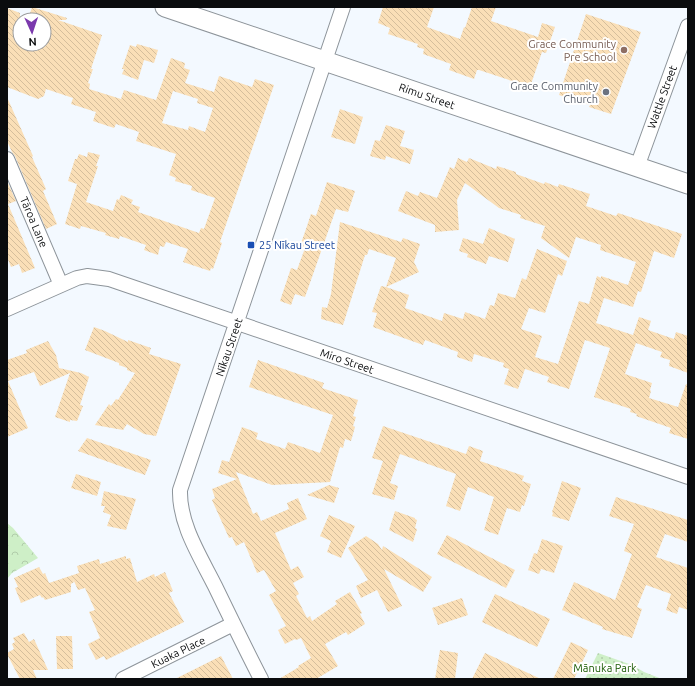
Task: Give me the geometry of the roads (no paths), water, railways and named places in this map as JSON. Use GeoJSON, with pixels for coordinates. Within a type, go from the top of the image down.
{"type":"FeatureCollection","features":[{"type":"Feature","properties":{"kind":"street","name":"Rimu Street"},"geometry":{"type":"LineString","coordinates":[[165,7],[688,184]]}},
{"type":"Feature","properties":{"kind":"street","name":"Nīkau Street"},"geometry":{"type":"LineString","coordinates":[[261,679],[191,537],[181,512],[180,490],[343,7]]}},
{"type":"Feature","properties":{"kind":"street","name":"Wattle Street"},"geometry":{"type":"LineString","coordinates":[[637,167],[688,26]]}},
{"type":"Feature","properties":{"kind":"street","name":"Tāroa Lane"},"geometry":{"type":"LineString","coordinates":[[7,159],[61,285]]}},
{"type":"Feature","properties":{"kind":"street","name":"Miro Street"},"geometry":{"type":"LineString","coordinates":[[7,309],[61,285],[87,276],[108,279],[688,478]]}},
{"type":"Feature","properties":{"kind":"street","name":"Kuaka Place"},"geometry":{"type":"LineString","coordinates":[[123,679],[233,624]]}},
{"type":"Feature","properties":{"kind":"place","name":"Grace Community Pre School"},"geometry":{"type":"Point","coordinates":[624,50]}},
{"type":"Feature","properties":{"kind":"place","name":"Grace Community Church"},"geometry":{"type":"Point","coordinates":[606,92]}},
{"type":"Feature","properties":{"kind":"place","name":"25 Nīkau Street"},"geometry":{"type":"Point","coordinates":[251,245]}},
{"type":"Feature","properties":{"kind":"park label","name":"Mānuka Park"},"geometry":{"type":"Point","coordinates":[605,668]}}]}
